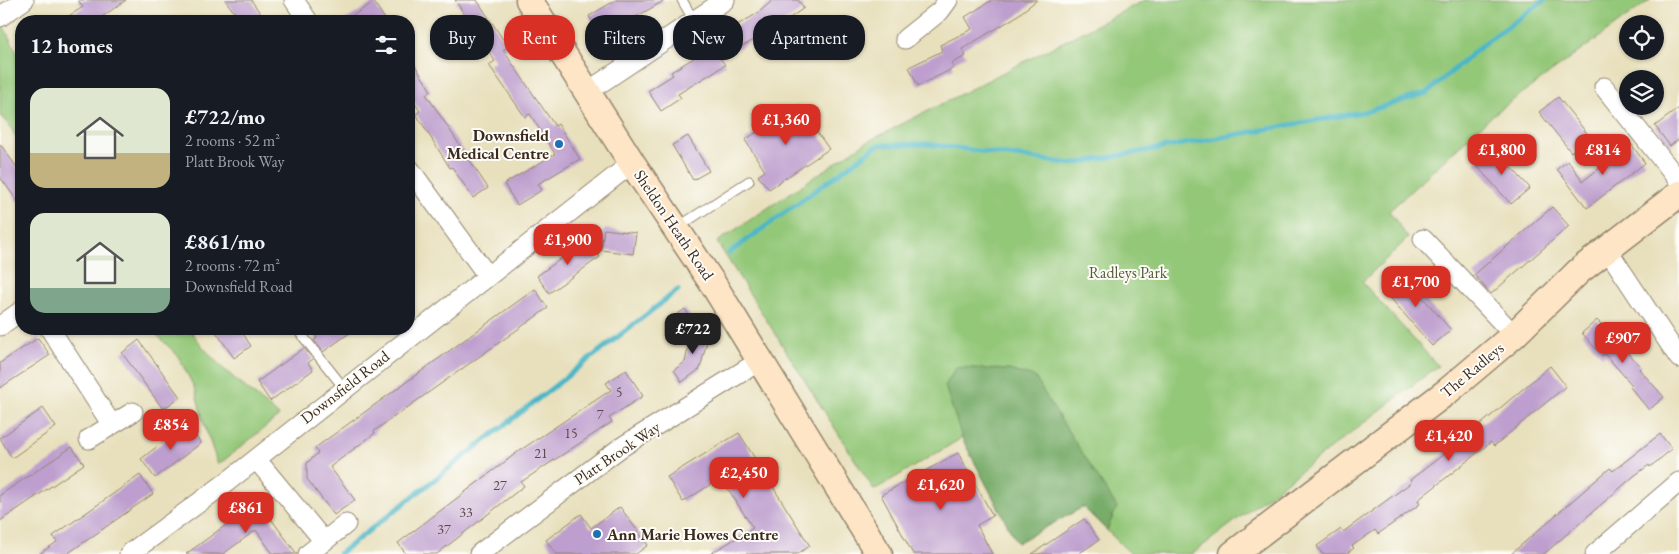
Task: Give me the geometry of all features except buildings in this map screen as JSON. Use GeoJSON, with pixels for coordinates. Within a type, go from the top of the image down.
{"type":"FeatureCollection","features":[{"type":"Feature","properties":{"kind":"street"},"geometry":{"type":"LineString","coordinates":[[0,17],[24,0]]}},
{"type":"Feature","properties":{"kind":"street"},"geometry":{"type":"LineString","coordinates":[[294,0],[304,15]]}},
{"type":"Feature","properties":{"kind":"street","name":"Sheldon Heath Road"},"geometry":{"type":"LineString","coordinates":[[529,0],[632,164],[676,228],[761,360],[879,554]]}},
{"type":"Feature","properties":{"kind":"street"},"geometry":{"type":"LineString","coordinates":[[702,15],[725,0]]}},
{"type":"Feature","properties":{"kind":"street"},"geometry":{"type":"LineString","coordinates":[[905,39],[940,11],[948,0]]}},
{"type":"Feature","properties":{"kind":"street"},"geometry":{"type":"LineString","coordinates":[[587,92],[673,34]]}},
{"type":"Feature","properties":{"kind":"street"},"geometry":{"type":"LineString","coordinates":[[1604,87],[1679,181]]}},
{"type":"Feature","properties":{"kind":"street","name":"Downsfield Road"},"geometry":{"type":"LineString","coordinates":[[415,332],[632,164]]}},
{"type":"Feature","properties":{"kind":"street"},"geometry":{"type":"LineString","coordinates":[[415,176],[487,275]]}},
{"type":"Feature","properties":{"kind":"street","name":"The Radleys"},"geometry":{"type":"LineString","coordinates":[[1233,554],[1449,390],[1514,335],[1579,271],[1679,194]]}},
{"type":"Feature","properties":{"kind":"street"},"geometry":{"type":"LineString","coordinates":[[1423,239],[1514,335]]}},
{"type":"Feature","properties":{"kind":"street"},"geometry":{"type":"LineString","coordinates":[[1607,249],[1679,358]]}},
{"type":"Feature","properties":{"kind":"street"},"geometry":{"type":"LineString","coordinates":[[0,326],[15,315]]}},
{"type":"Feature","properties":{"kind":"street"},"geometry":{"type":"LineString","coordinates":[[54,335],[112,425]]}},
{"type":"Feature","properties":{"kind":"street","name":"Downsfield Road"},"geometry":{"type":"LineString","coordinates":[[129,554],[256,459],[411,335]]}},
{"type":"Feature","properties":{"kind":"street","name":"Platt Brook Way"},"geometry":{"type":"LineString","coordinates":[[479,554],[620,448],[761,360]]}},
{"type":"Feature","properties":{"kind":"street"},"geometry":{"type":"LineString","coordinates":[[89,439],[133,412]]}},
{"type":"Feature","properties":{"kind":"street"},"geometry":{"type":"LineString","coordinates":[[256,459],[323,540]]}},
{"type":"Feature","properties":{"kind":"street"},"geometry":{"type":"LineString","coordinates":[[1595,554],[1679,482]]}},
{"type":"Feature","properties":{"kind":"street"},"geometry":{"type":"LineString","coordinates":[[308,554],[323,540],[346,524]]}},
{"type":"Feature","properties":{"kind":"lane"},"geometry":{"type":"LineString","coordinates":[[682,0],[691,15]]}},
{"type":"Feature","properties":{"kind":"lane"},"geometry":{"type":"LineString","coordinates":[[676,228],[749,181]]}},
{"type":"Feature","properties":{"kind":"lane"},"geometry":{"type":"LineString","coordinates":[[302,335],[344,388]]}},
{"type":"Feature","properties":{"kind":"green space","name":"Radleys Park"},"geometry":{"type":"Polygon","coordinates":[[[1145,0],[1650,0],[1629,15],[1619,15],[1619,23],[1494,114],[1389,211],[1408,238],[1362,282],[1438,366],[1192,554],[1131,554],[1083,507],[1017,543],[962,438],[874,490],[717,242],[865,143],[1145,0]]]}},
{"type":"Feature","properties":{"kind":"green space"},"geometry":{"type":"Polygon","coordinates":[[[0,19],[15,49],[15,135],[0,115],[0,19]]]}},
{"type":"Feature","properties":{"kind":"green space"},"geometry":{"type":"Polygon","coordinates":[[[157,335],[194,335],[220,366],[279,416],[218,465],[204,424],[195,389],[178,356],[157,335]]]}},
{"type":"Feature","properties":{"kind":"green space"},"geometry":{"type":"Polygon","coordinates":[[[956,367],[1009,370],[1035,377],[1117,507],[1107,530],[1083,507],[1017,543],[962,438],[945,386],[956,367]]]}},
{"type":"Feature","properties":{"kind":"waterway"},"geometry":{"type":"LineString","coordinates":[[729,253],[878,145],[928,144],[1072,164],[1368,111],[1427,93],[1486,42],[1545,0]]}},
{"type":"Feature","properties":{"kind":"waterway"},"geometry":{"type":"LineString","coordinates":[[339,554],[678,290]]}},
{"type":"Feature","properties":{"kind":"place","name":"Downsfield Medical Centre"},"geometry":{"type":"Point","coordinates":[559,144]}},
{"type":"Feature","properties":{"kind":"place","name":"Ann Marie Howes Centre"},"geometry":{"type":"Point","coordinates":[597,534]}}]}
